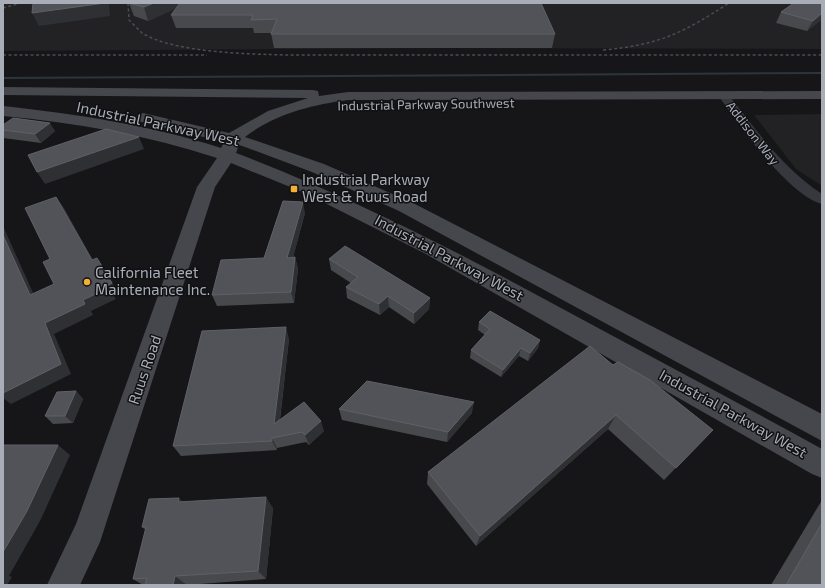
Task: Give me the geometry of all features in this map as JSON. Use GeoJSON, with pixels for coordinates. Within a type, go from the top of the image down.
{"type":"FeatureCollection","features":[{"type":"Feature","properties":{"kind":"main road"},"geometry":{"type":"LineString","coordinates":[[3,91],[320,94],[348,96]]}},
{"type":"Feature","properties":{"kind":"main road","name":"Industrial Parkway Southwest"},"geometry":{"type":"LineString","coordinates":[[227,156],[250,143],[282,120],[309,111],[342,104],[727,100],[822,94]]}},
{"type":"Feature","properties":{"kind":"main road","name":"Industrial Parkway Southwest"},"geometry":{"type":"LineString","coordinates":[[233,138],[245,129],[273,114],[293,106],[319,100],[348,96],[727,100],[822,104]]}},
{"type":"Feature","properties":{"kind":"main road","name":"Industrial Parkway West"},"geometry":{"type":"LineString","coordinates":[[3,99],[30,100],[100,110],[233,138],[318,168],[406,207],[822,428]]}},
{"type":"Feature","properties":{"kind":"main road","name":"Industrial Parkway West"},"geometry":{"type":"LineString","coordinates":[[3,111],[86,122],[135,131],[227,156],[300,184],[385,223],[822,464]]}},
{"type":"Feature","properties":{"kind":"main road"},"geometry":{"type":"LineString","coordinates":[[227,156],[233,138]]}},
{"type":"Feature","properties":{"kind":"main road","name":"Ruus Road"},"geometry":{"type":"LineString","coordinates":[[63,585],[89,531],[206,187],[227,156]]}},
{"type":"Feature","properties":{"kind":"street","name":"Addison Way"},"geometry":{"type":"LineString","coordinates":[[727,100],[764,150],[785,172],[822,200]]}},
{"type":"Feature","properties":{"kind":"shaded area"},"geometry":{"type":"Polygon","coordinates":[[[3,3],[822,3],[822,49],[444,48],[3,51],[3,3]]]}},
{"type":"Feature","properties":{"kind":"shaded area"},"geometry":{"type":"Polygon","coordinates":[[[822,114],[822,186],[796,169],[754,115],[822,114]]]}},
{"type":"Feature","properties":{"kind":"building"},"geometry":{"type":"Polygon","coordinates":[[[33,3],[105,3],[32,13],[33,3]]]}},
{"type":"Feature","properties":{"kind":"building"},"geometry":{"type":"Polygon","coordinates":[[[129,3],[154,3],[144,7],[129,3]]]}},
{"type":"Feature","properties":{"kind":"building"},"geometry":{"type":"Polygon","coordinates":[[[180,3],[541,3],[555,34],[271,34],[277,19],[251,20],[253,15],[171,15],[180,3]]]}},
{"type":"Feature","properties":{"kind":"building"},"geometry":{"type":"Polygon","coordinates":[[[794,3],[822,3],[822,13],[813,21],[781,12],[794,3]]]}},
{"type":"Feature","properties":{"kind":"building"},"geometry":{"type":"Polygon","coordinates":[[[13,118],[50,123],[35,134],[3,130],[3,125],[13,118]]]}},
{"type":"Feature","properties":{"kind":"building"},"geometry":{"type":"Polygon","coordinates":[[[106,129],[139,137],[37,172],[28,155],[106,129]]]}},
{"type":"Feature","properties":{"kind":"building"},"geometry":{"type":"Polygon","coordinates":[[[56,197],[92,260],[97,258],[112,283],[107,286],[108,288],[83,300],[85,304],[45,323],[61,364],[3,393],[3,235],[30,295],[54,284],[43,262],[50,259],[25,208],[56,197]]]}},
{"type":"Feature","properties":{"kind":"building"},"geometry":{"type":"Polygon","coordinates":[[[283,201],[303,202],[287,258],[295,257],[291,292],[212,295],[221,260],[264,258],[283,201]]]}},
{"type":"Feature","properties":{"kind":"building"},"geometry":{"type":"Polygon","coordinates":[[[345,246],[430,298],[414,313],[388,296],[379,304],[346,287],[358,277],[329,259],[345,246]]]}},
{"type":"Feature","properties":{"kind":"building"},"geometry":{"type":"Polygon","coordinates":[[[490,311],[540,340],[530,353],[521,348],[503,370],[471,350],[490,329],[479,322],[490,311]]]}},
{"type":"Feature","properties":{"kind":"building"},"geometry":{"type":"Polygon","coordinates":[[[286,327],[274,424],[304,402],[321,421],[305,435],[302,432],[272,438],[272,441],[173,446],[202,331],[286,327]]]}},
{"type":"Feature","properties":{"kind":"building"},"geometry":{"type":"Polygon","coordinates":[[[590,346],[613,365],[618,362],[650,380],[713,430],[676,468],[616,415],[480,536],[428,472],[590,346]]]}},
{"type":"Feature","properties":{"kind":"building"},"geometry":{"type":"Polygon","coordinates":[[[367,381],[474,402],[448,432],[339,409],[367,381]]]}},
{"type":"Feature","properties":{"kind":"building"},"geometry":{"type":"Polygon","coordinates":[[[76,391],[65,416],[45,416],[57,392],[76,391]]]}},
{"type":"Feature","properties":{"kind":"building"},"geometry":{"type":"Polygon","coordinates":[[[3,445],[58,445],[27,511],[3,552],[3,445]]]}},
{"type":"Feature","properties":{"kind":"building"},"geometry":{"type":"Polygon","coordinates":[[[266,497],[258,571],[175,576],[173,585],[145,585],[147,578],[133,579],[146,527],[142,527],[149,499],[179,498],[178,502],[266,497]]]}},
{"type":"Feature","properties":{"kind":"building"},"geometry":{"type":"Polygon","coordinates":[[[822,523],[822,585],[786,585],[822,523]]]}},
{"type":"Feature","properties":{"kind":"waterway"},"geometry":{"type":"LineString","coordinates":[[3,78],[822,73]]}},
{"type":"Feature","properties":{"kind":"railway"},"geometry":{"type":"LineString","coordinates":[[3,8],[21,3]]}},
{"type":"Feature","properties":{"kind":"railway"},"geometry":{"type":"LineString","coordinates":[[128,3],[129,20],[142,33],[156,40],[173,45],[233,53],[287,55],[822,55]]}},
{"type":"Feature","properties":{"kind":"railway"},"geometry":{"type":"LineString","coordinates":[[603,50],[640,45],[670,36],[684,30],[729,3]]}},
{"type":"Feature","properties":{"kind":"railway"},"geometry":{"type":"LineString","coordinates":[[3,55],[207,55]]}},
{"type":"Feature","properties":{"kind":"place","name":"Industrial Parkway West & Ruus Road"},"geometry":{"type":"Point","coordinates":[294,189]}},
{"type":"Feature","properties":{"kind":"place","name":"California Fleet Maintenance Inc."},"geometry":{"type":"Point","coordinates":[87,282]}}]}
